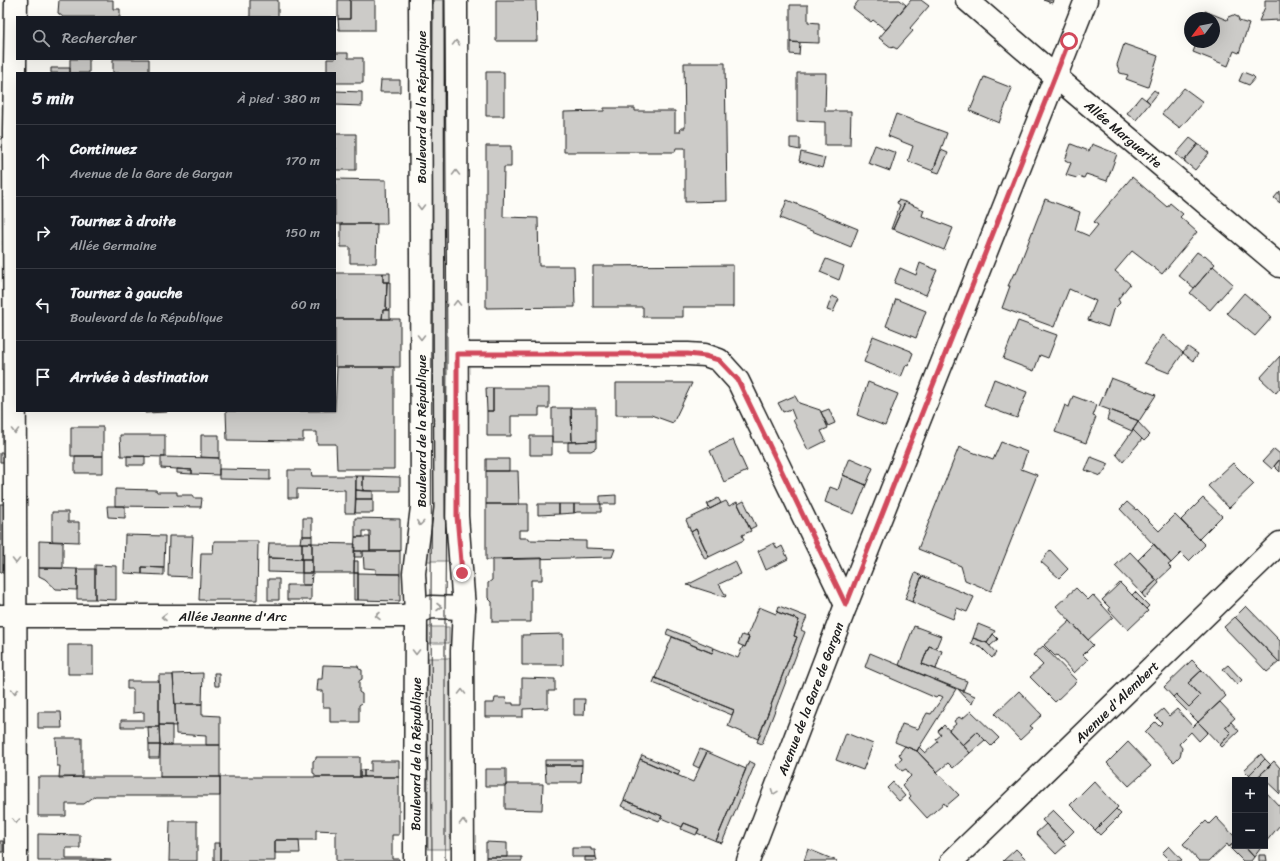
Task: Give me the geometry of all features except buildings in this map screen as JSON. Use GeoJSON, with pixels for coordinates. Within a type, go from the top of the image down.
{"type":"FeatureCollection","features":[{"type":"Feature","properties":{"kind":"street"},"geometry":{"type":"LineString","coordinates":[[16,0],[8,616],[16,861]]}},
{"type":"Feature","properties":{"kind":"street","name":"Boulevard de la République"},"geometry":{"type":"LineString","coordinates":[[415,861],[416,613],[414,573],[422,507],[420,0]]}},
{"type":"Feature","properties":{"kind":"street"},"geometry":{"type":"LineString","coordinates":[[456,0],[457,516],[464,608],[462,651],[463,861]]}},
{"type":"Feature","properties":{"kind":"street","name":"Allée Marguerite"},"geometry":{"type":"LineString","coordinates":[[967,0],[1280,266]]}},
{"type":"Feature","properties":{"kind":"street","name":"Avenue de la Gare de Gargan"},"geometry":{"type":"LineString","coordinates":[[748,861],[846,605],[1086,0]]}},
{"type":"Feature","properties":{"kind":"street"},"geometry":{"type":"LineString","coordinates":[[457,354],[688,354],[705,356],[719,360],[738,380],[846,605]]}},
{"type":"Feature","properties":{"kind":"street","name":"Avenue d'Alembert"},"geometry":{"type":"LineString","coordinates":[[952,861],[1280,543]]}},
{"type":"Feature","properties":{"kind":"street","name":"Allée Jeanne d'Arc"},"geometry":{"type":"LineString","coordinates":[[8,616],[404,616],[431,607],[464,608]]}},
{"type":"Feature","properties":{"kind":"shaded area"},"geometry":{"type":"Polygon","coordinates":[[[427,0],[449,0],[456,561],[422,561],[427,0]]]}},
{"type":"Feature","properties":{"kind":"shaded area"},"geometry":{"type":"Polygon","coordinates":[[[428,627],[449,627],[449,643],[428,643],[428,627]]]}},
{"type":"Feature","properties":{"kind":"shaded area"},"geometry":{"type":"Polygon","coordinates":[[[428,658],[450,658],[450,849],[428,849],[428,658]]]}},
{"type":"Feature","properties":{"kind":"tram line"},"geometry":{"type":"LineString","coordinates":[[432,861],[431,607],[433,0]]}},
{"type":"Feature","properties":{"kind":"tram line"},"geometry":{"type":"LineString","coordinates":[[445,0],[447,357],[445,861]]}},
{"type":"Feature","properties":{"kind":"route"},"geometry":{"type":"LineString","coordinates":[[462,573],[457,516],[457,354],[688,354],[705,356],[719,360],[738,380],[846,605],[1069,41]]}}]}
